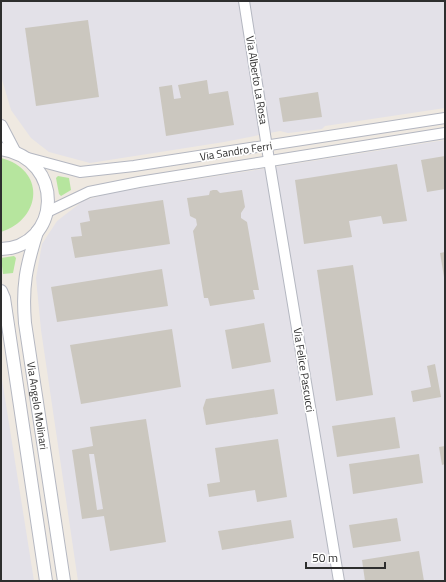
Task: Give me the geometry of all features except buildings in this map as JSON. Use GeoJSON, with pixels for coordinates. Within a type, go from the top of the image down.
{"type":"FeatureCollection","features":[{"type":"Feature","properties":{"kind":"street","name":"Via Alberto La Rosa"},"geometry":{"type":"LineString","coordinates":[[244,1],[269,160]]}},
{"type":"Feature","properties":{"kind":"street","name":"Via Sandro Ferri"},"geometry":{"type":"LineString","coordinates":[[28,158],[80,172],[134,166],[445,118]]}},
{"type":"Feature","properties":{"kind":"street"},"geometry":{"type":"LineString","coordinates":[[1,126],[14,151]]}},
{"type":"Feature","properties":{"kind":"street","name":"Via Sandro Ferri"},"geometry":{"type":"LineString","coordinates":[[47,212],[89,192],[269,160],[445,132]]}},
{"type":"Feature","properties":{"kind":"street"},"geometry":{"type":"LineString","coordinates":[[1,149],[14,151],[28,158],[38,169],[46,182],[48,197],[47,212]]}},
{"type":"Feature","properties":{"kind":"street","name":"Via Felice Pascucci"},"geometry":{"type":"LineString","coordinates":[[269,160],[339,581]]}},
{"type":"Feature","properties":{"kind":"street","name":"Via Angelo Molinari"},"geometry":{"type":"LineString","coordinates":[[47,212],[37,232],[26,265],[23,295],[28,345],[64,581]]}},
{"type":"Feature","properties":{"kind":"street"},"geometry":{"type":"LineString","coordinates":[[1,249],[8,249],[24,243],[37,232]]}},
{"type":"Feature","properties":{"kind":"street","name":"Via Angelo Molinari"},"geometry":{"type":"LineString","coordinates":[[1,291],[4,298],[46,581]]}},
{"type":"Feature","properties":{"kind":"shaded area"},"geometry":{"type":"Polygon","coordinates":[[[1,1],[445,1],[445,108],[325,126],[322,129],[288,133],[280,131],[224,142],[90,163],[49,152],[31,138],[11,110],[1,76],[1,1]]]}},
{"type":"Feature","properties":{"kind":"shaded area"},"geometry":{"type":"Polygon","coordinates":[[[445,140],[445,581],[78,581],[41,330],[36,278],[42,244],[57,221],[83,201],[110,193],[445,140]]]}},
{"type":"Feature","properties":{"kind":"shaded area"},"geometry":{"type":"Polygon","coordinates":[[[1,373],[34,581],[1,581],[1,373]]]}},
{"type":"Feature","properties":{"kind":"green space"},"geometry":{"type":"Polygon","coordinates":[[[1,158],[15,164],[25,172],[31,183],[33,194],[31,205],[25,216],[15,225],[1,232],[1,158]]]}},
{"type":"Feature","properties":{"kind":"green space"},"geometry":{"type":"Polygon","coordinates":[[[58,176],[69,178],[71,190],[61,196],[59,194],[56,178],[58,176]]]}},
{"type":"Feature","properties":{"kind":"green space"},"geometry":{"type":"Polygon","coordinates":[[[14,256],[16,258],[13,273],[3,274],[1,258],[14,256]]]}}]}
